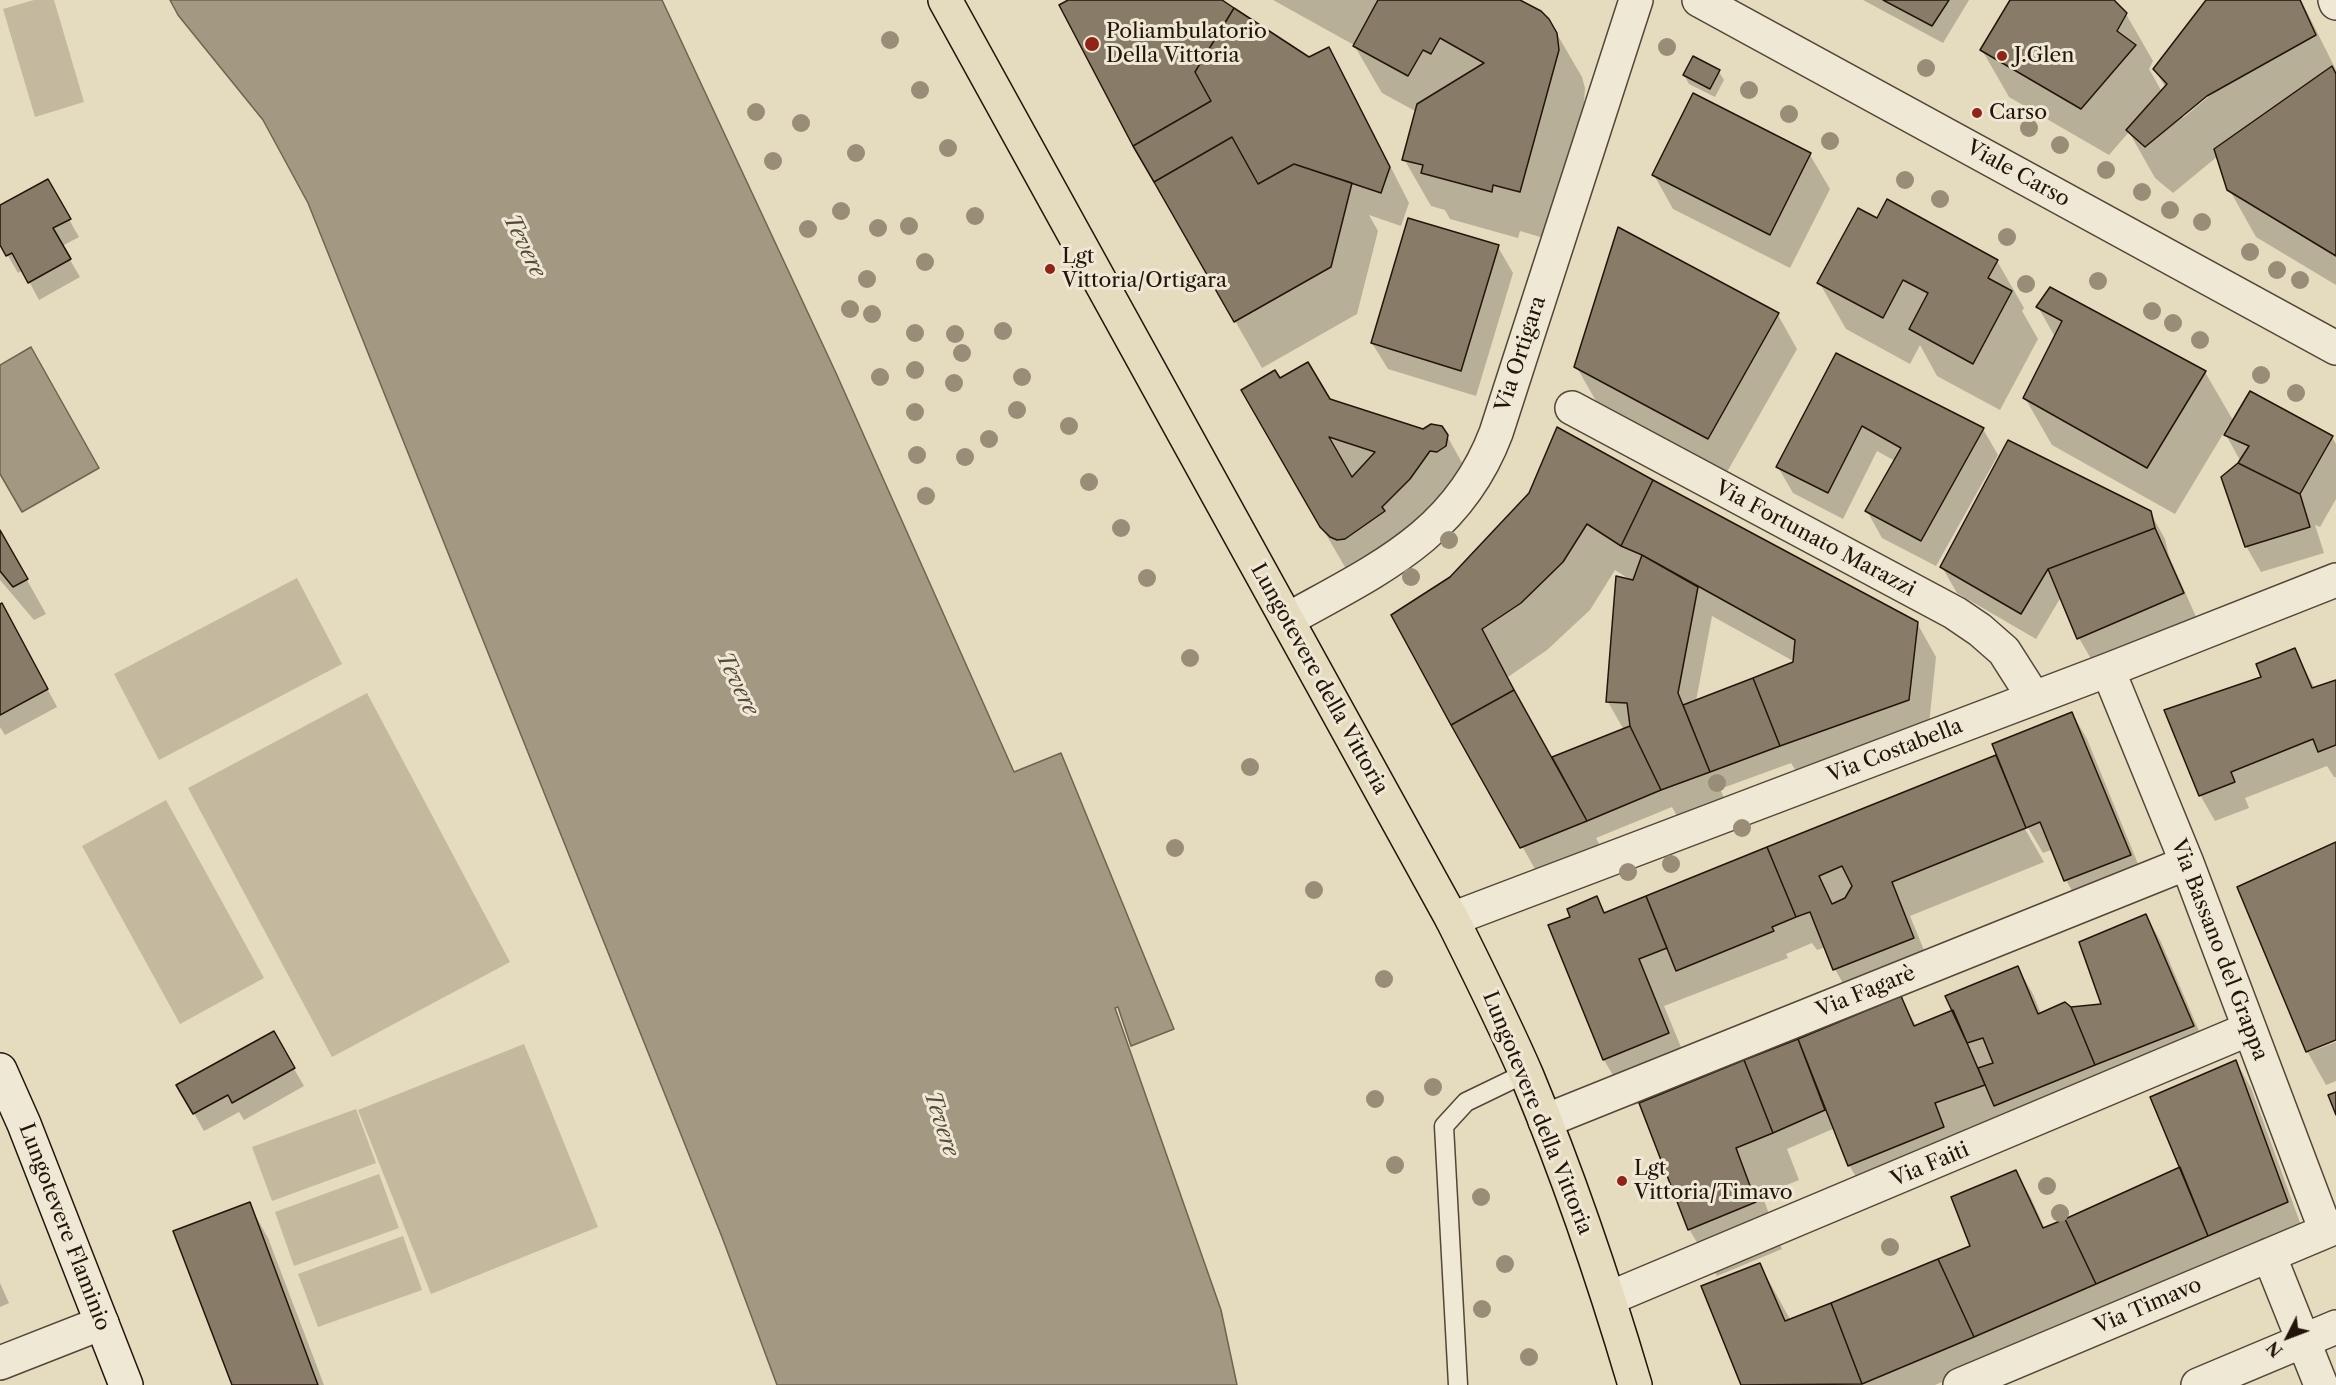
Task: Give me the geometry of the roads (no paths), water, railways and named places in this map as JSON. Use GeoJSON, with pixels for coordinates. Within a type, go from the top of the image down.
{"type":"FeatureCollection","features":[{"type":"Feature","properties":{"kind":"main road","name":"Lungotevere della Vittoria"},"geometry":{"type":"LineString","coordinates":[[945,0],[1452,919],[1526,1073],[1545,1121],[1579,1208],[1610,1298],[1635,1385]]}},
{"type":"Feature","properties":{"kind":"street","name":"Via Ortigara"},"geometry":{"type":"LineString","coordinates":[[1287,620],[1391,562],[1417,543],[1454,506],[1483,465],[1496,433],[1636,0]]}},
{"type":"Feature","properties":{"kind":"street","name":"Viale Carso"},"geometry":{"type":"LineString","coordinates":[[1699,0],[2336,348]]}},
{"type":"Feature","properties":{"kind":"street","name":"Via Fortunato Marazzi"},"geometry":{"type":"LineString","coordinates":[[1572,408],[1955,614],[1980,630],[2004,651],[2034,698]]}},
{"type":"Feature","properties":{"kind":"street","name":"Via Costabella"},"geometry":{"type":"LineString","coordinates":[[1452,919],[2108,670],[2336,580]]}},
{"type":"Feature","properties":{"kind":"street","name":"Via Bassano del Grappa"},"geometry":{"type":"LineString","coordinates":[[2108,670],[2187,862],[2249,1029],[2331,1229]]}},
{"type":"Feature","properties":{"kind":"street","name":"Via Fagarè"},"geometry":{"type":"LineString","coordinates":[[1545,1121],[2187,862]]}},
{"type":"Feature","properties":{"kind":"street","name":"Via Faiti"},"geometry":{"type":"LineString","coordinates":[[1610,1298],[2249,1029]]}},
{"type":"Feature","properties":{"kind":"street","name":"Lungotevere Flaminio"},"geometry":{"type":"LineString","coordinates":[[0,1070],[24,1124],[126,1385]]}},
{"type":"Feature","properties":{"kind":"street","name":"Via Timavo"},"geometry":{"type":"LineString","coordinates":[[1960,1385],[2331,1229]]}},
{"type":"Feature","properties":{"kind":"street"},"geometry":{"type":"LineString","coordinates":[[2269,1255],[2321,1385]]}},
{"type":"Feature","properties":{"kind":"street"},"geometry":{"type":"LineString","coordinates":[[0,1363],[102,1323]]}},
{"type":"Feature","properties":{"kind":"street"},"geometry":{"type":"LineString","coordinates":[[2198,1385],[2336,1327]]}},
{"type":"Feature","properties":{"kind":"lane"},"geometry":{"type":"LineString","coordinates":[[1458,1385],[1444,1126],[1466,1102],[1526,1073]]}},
{"type":"Feature","properties":{"kind":"water","name":"Tevere"},"geometry":{"type":"Polygon","coordinates":[[[170,0],[662,0],[836,373],[1014,772],[1061,753],[1174,1029],[1131,1046],[1118,1007],[1115,1008],[1221,1310],[1237,1385],[777,1385],[722,1237],[308,203],[263,120],[178,15],[170,0]]]}},
{"type":"Feature","properties":{"kind":"water"},"geometry":{"type":"Polygon","coordinates":[[[31,347],[99,468],[22,512],[0,474],[0,365],[31,347]]]}},
{"type":"Feature","properties":{"kind":"place","name":"Poliambulatorio Della Vittoria"},"geometry":{"type":"Point","coordinates":[1092,44]}},
{"type":"Feature","properties":{"kind":"place","name":"J.Glen"},"geometry":{"type":"Point","coordinates":[2002,56]}},
{"type":"Feature","properties":{"kind":"place","name":"Carso"},"geometry":{"type":"Point","coordinates":[1977,113]}},
{"type":"Feature","properties":{"kind":"place","name":"Lgt Vittoria/Ortigara"},"geometry":{"type":"Point","coordinates":[1050,269]}},
{"type":"Feature","properties":{"kind":"place","name":"Lgt Vittoria/Timavo"},"geometry":{"type":"Point","coordinates":[1622,1181]}}]}
